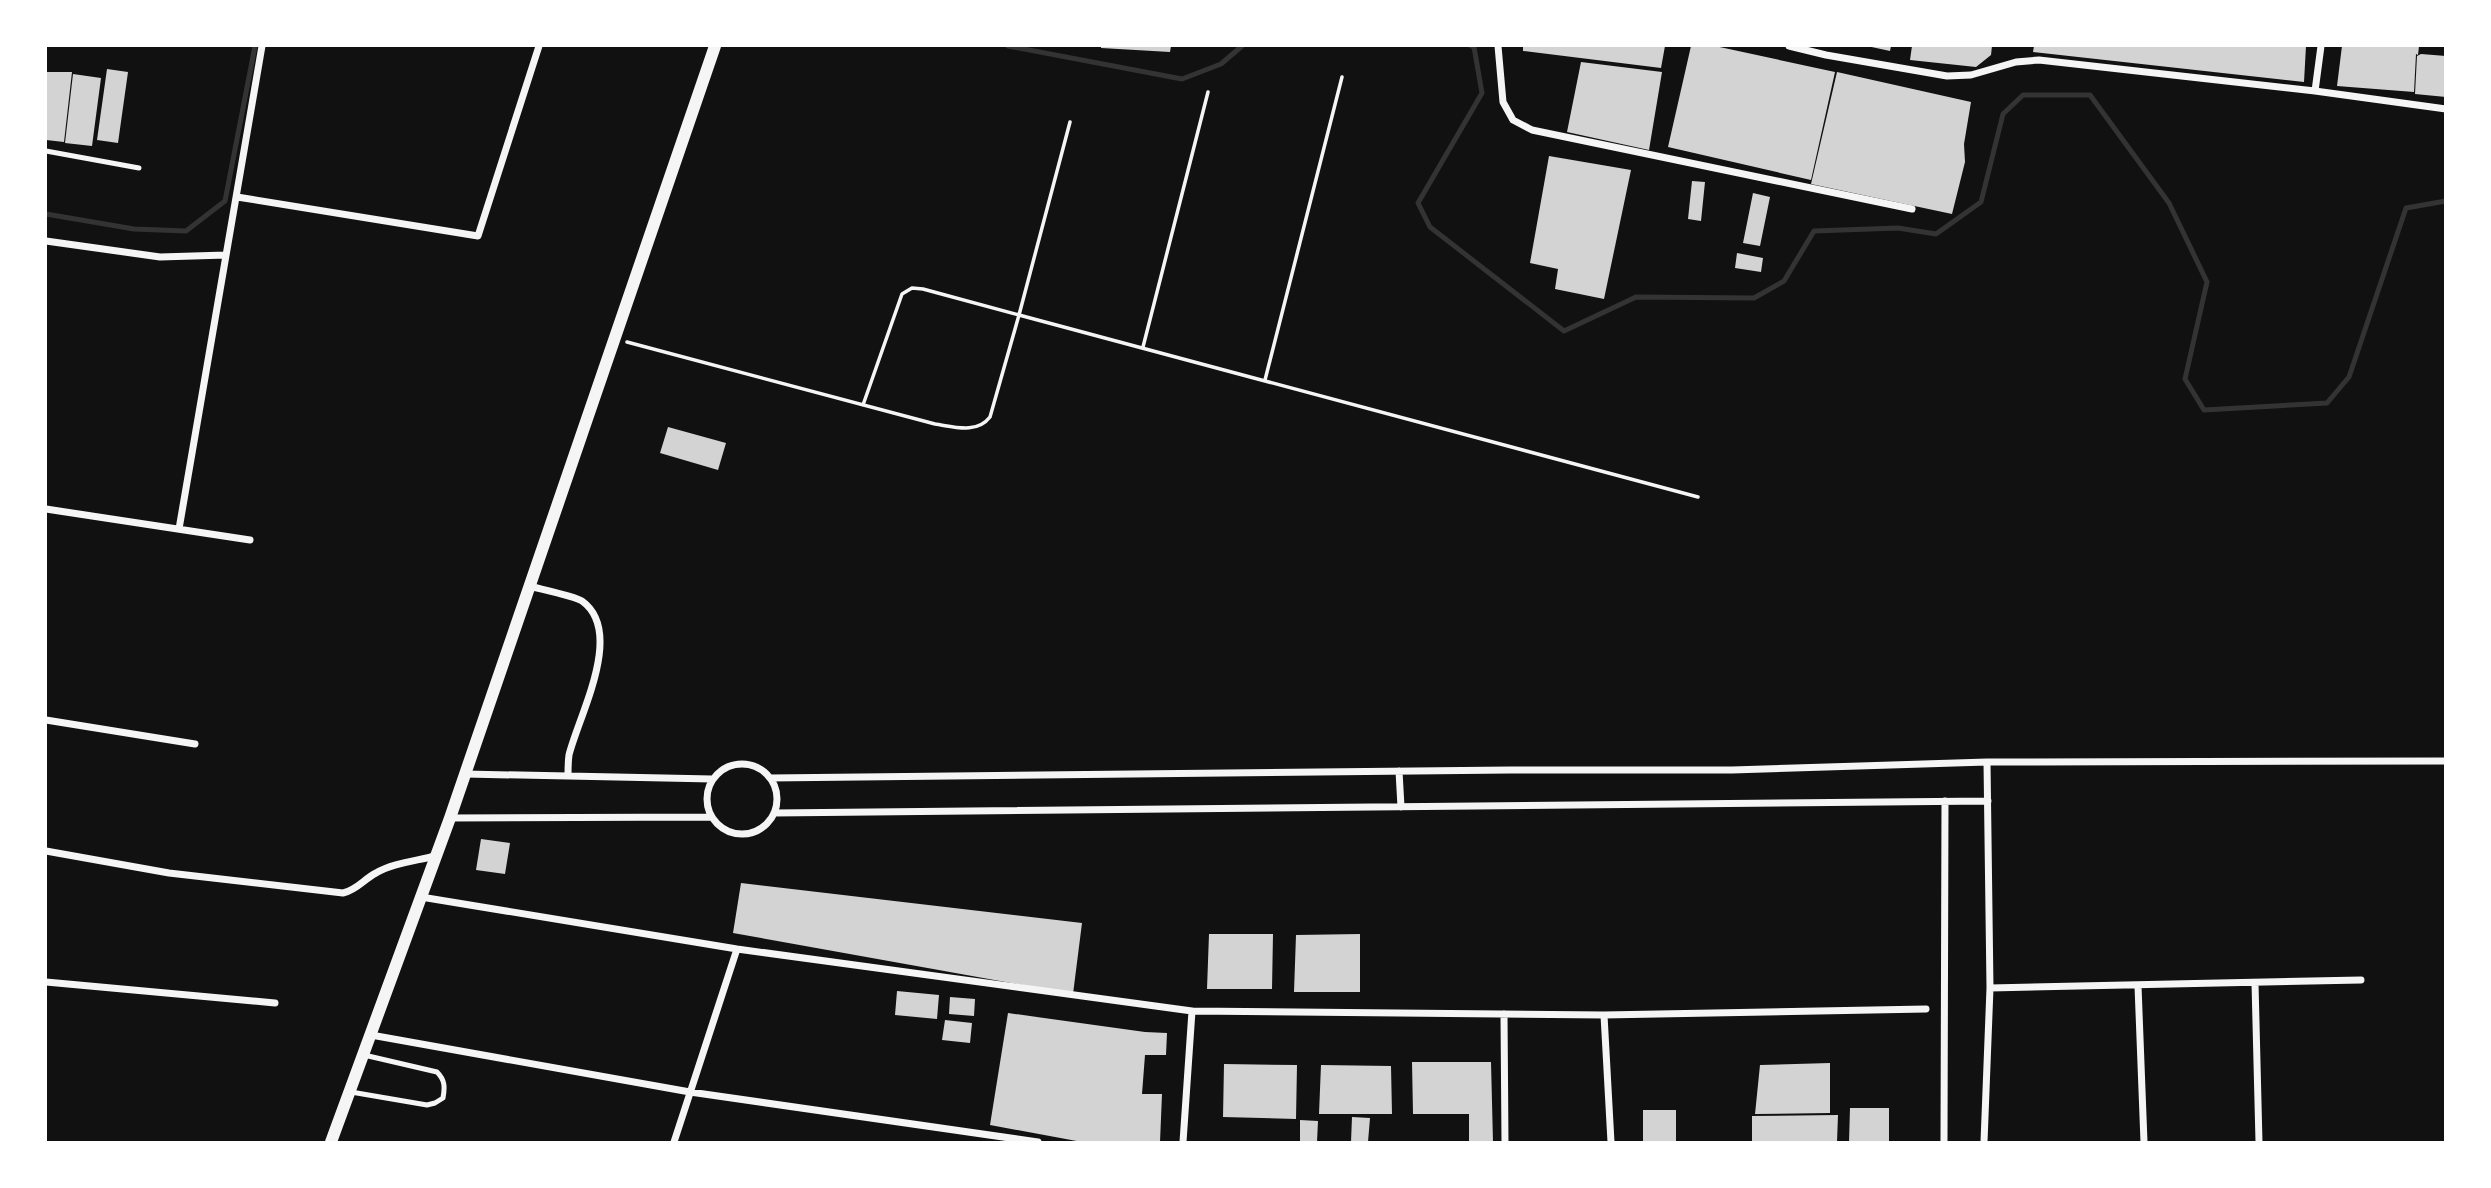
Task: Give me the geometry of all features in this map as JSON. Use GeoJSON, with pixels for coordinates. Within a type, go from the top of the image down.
{"type":"FeatureCollection","features":[{"type":"Feature","properties":{"kind":"street"},"geometry":{"type":"LineString","coordinates":[[179,529],[262,46]]}},
{"type":"Feature","properties":{"kind":"street"},"geometry":{"type":"LineString","coordinates":[[237,197],[478,236],[538,46]]}},
{"type":"Feature","properties":{"kind":"street"},"geometry":{"type":"LineString","coordinates":[[331,1143],[450,818],[715,46]]}},
{"type":"Feature","properties":{"kind":"street"},"geometry":{"type":"LineString","coordinates":[[1498,46],[1503,102],[1513,120],[1532,130],[1912,209]]}},
{"type":"Feature","properties":{"kind":"street"},"geometry":{"type":"LineString","coordinates":[[1789,46],[1947,76],[1971,75],[2016,62],[2039,60],[2315,91],[2445,109]]}},
{"type":"Feature","properties":{"kind":"street"},"geometry":{"type":"LineString","coordinates":[[2315,91],[2321,46]]}},
{"type":"Feature","properties":{"kind":"street"},"geometry":{"type":"LineString","coordinates":[[46,241],[160,257],[226,255]]}},
{"type":"Feature","properties":{"kind":"street"},"geometry":{"type":"LineString","coordinates":[[46,509],[250,540]]}},
{"type":"Feature","properties":{"kind":"street"},"geometry":{"type":"LineString","coordinates":[[529,586],[581,600],[597,619],[601,648],[569,757],[568,776]]}},
{"type":"Feature","properties":{"kind":"street"},"geometry":{"type":"LineString","coordinates":[[46,720],[195,744]]}},
{"type":"Feature","properties":{"kind":"street"},"geometry":{"type":"LineString","coordinates":[[770,778],[1732,770],[1987,762],[2445,761]]}},
{"type":"Feature","properties":{"kind":"street"},"geometry":{"type":"LineString","coordinates":[[1984,1143],[1990,988],[1987,762]]}},
{"type":"Feature","properties":{"kind":"street"},"geometry":{"type":"LineString","coordinates":[[746,764],[755,766],[770,778],[777,795],[774,813],[762,828],[744,834],[725,830],[711,817],[706,798],[712,779],[726,767],[746,764]]}},
{"type":"Feature","properties":{"kind":"street"},"geometry":{"type":"LineString","coordinates":[[1399,771],[1401,807]]}},
{"type":"Feature","properties":{"kind":"street"},"geometry":{"type":"LineString","coordinates":[[465,774],[712,779]]}},
{"type":"Feature","properties":{"kind":"street"},"geometry":{"type":"LineString","coordinates":[[1944,1143],[1945,801]]}},
{"type":"Feature","properties":{"kind":"street"},"geometry":{"type":"LineString","coordinates":[[774,813],[1988,801]]}},
{"type":"Feature","properties":{"kind":"street"},"geometry":{"type":"LineString","coordinates":[[450,818],[711,817]]}},
{"type":"Feature","properties":{"kind":"street"},"geometry":{"type":"LineString","coordinates":[[46,851],[169,873],[343,893],[358,887],[373,874],[386,868],[436,856]]}},
{"type":"Feature","properties":{"kind":"street"},"geometry":{"type":"LineString","coordinates":[[421,897],[737,949],[1192,1011],[1604,1015],[1926,1009]]}},
{"type":"Feature","properties":{"kind":"street"},"geometry":{"type":"LineString","coordinates":[[674,1143],[737,949]]}},
{"type":"Feature","properties":{"kind":"street"},"geometry":{"type":"LineString","coordinates":[[1990,988],[2361,980]]}},
{"type":"Feature","properties":{"kind":"street"},"geometry":{"type":"LineString","coordinates":[[46,982],[275,1003]]}},
{"type":"Feature","properties":{"kind":"street"},"geometry":{"type":"LineString","coordinates":[[2256,983],[2259,1143]]}},
{"type":"Feature","properties":{"kind":"street"},"geometry":{"type":"LineString","coordinates":[[2138,986],[2144,1143]]}},
{"type":"Feature","properties":{"kind":"street"},"geometry":{"type":"LineString","coordinates":[[1183,1143],[1192,1011]]}},
{"type":"Feature","properties":{"kind":"street"},"geometry":{"type":"LineString","coordinates":[[1504,1014],[1505,1143]]}},
{"type":"Feature","properties":{"kind":"street"},"geometry":{"type":"LineString","coordinates":[[1604,1015],[1611,1143]]}},
{"type":"Feature","properties":{"kind":"street"},"geometry":{"type":"LineString","coordinates":[[371,1035],[691,1092],[1038,1143]]}},
{"type":"Feature","properties":{"kind":"street"},"geometry":{"type":"LineString","coordinates":[[964,1143],[967,1132]]}},
{"type":"Feature","properties":{"kind":"lane"},"geometry":{"type":"LineString","coordinates":[[46,151],[139,168]]}},
{"type":"Feature","properties":{"kind":"lane"},"geometry":{"type":"LineString","coordinates":[[350,1092],[427,1105],[443,1098],[445,1087],[437,1072],[363,1055]]}},
{"type":"Feature","properties":{"kind":"path"},"geometry":{"type":"LineString","coordinates":[[1265,381],[1342,77]]}},
{"type":"Feature","properties":{"kind":"path"},"geometry":{"type":"LineString","coordinates":[[1143,348],[1208,92]]}},
{"type":"Feature","properties":{"kind":"path"},"geometry":{"type":"LineString","coordinates":[[614,339],[935,424],[974,428],[984,426],[990,417],[1019,315],[1070,122]]}},
{"type":"Feature","properties":{"kind":"path"},"geometry":{"type":"LineString","coordinates":[[863,405],[902,294],[912,288],[923,289],[1698,497]]}},
{"type":"Feature","properties":{"kind":"building"},"geometry":{"type":"Polygon","coordinates":[[[1101,46],[1171,46],[1170,52],[1101,46]]]}},
{"type":"Feature","properties":{"kind":"building"},"geometry":{"type":"Polygon","coordinates":[[[1523,46],[1665,46],[1661,68],[1523,51],[1523,46]]]}},
{"type":"Feature","properties":{"kind":"building"},"geometry":{"type":"Polygon","coordinates":[[[1691,46],[1715,46],[1835,72],[1811,180],[1668,147],[1691,46]]]}},
{"type":"Feature","properties":{"kind":"building"},"geometry":{"type":"Polygon","coordinates":[[[1867,46],[1891,46],[1890,51],[1867,46]]]}},
{"type":"Feature","properties":{"kind":"building"},"geometry":{"type":"Polygon","coordinates":[[[1912,46],[1992,46],[1991,55],[1976,67],[1910,60],[1912,46]]]}},
{"type":"Feature","properties":{"kind":"building"},"geometry":{"type":"Polygon","coordinates":[[[2034,46],[2306,46],[2304,82],[2033,52],[2034,46]]]}},
{"type":"Feature","properties":{"kind":"building"},"geometry":{"type":"Polygon","coordinates":[[[2342,46],[2419,46],[2418,55],[2416,54],[2414,92],[2337,86],[2342,46]]]}},
{"type":"Feature","properties":{"kind":"building"},"geometry":{"type":"Polygon","coordinates":[[[2417,56],[2446,56],[2446,97],[2415,94],[2417,56]]]}},
{"type":"Feature","properties":{"kind":"building"},"geometry":{"type":"Polygon","coordinates":[[[1581,62],[1662,72],[1649,150],[1567,132],[1581,62]]]}},
{"type":"Feature","properties":{"kind":"building"},"geometry":{"type":"Polygon","coordinates":[[[107,69],[128,72],[118,143],[97,140],[107,69]]]}},
{"type":"Feature","properties":{"kind":"building"},"geometry":{"type":"Polygon","coordinates":[[[46,72],[72,72],[64,142],[46,140],[46,72]]]}},
{"type":"Feature","properties":{"kind":"building"},"geometry":{"type":"Polygon","coordinates":[[[1837,72],[1971,102],[1964,144],[1965,162],[1952,214],[1811,184],[1837,72]]]}},
{"type":"Feature","properties":{"kind":"building"},"geometry":{"type":"Polygon","coordinates":[[[73,74],[101,78],[92,146],[65,143],[73,74]]]}},
{"type":"Feature","properties":{"kind":"building"},"geometry":{"type":"Polygon","coordinates":[[[1549,156],[1631,170],[1604,299],[1555,289],[1558,269],[1530,263],[1549,156]]]}},
{"type":"Feature","properties":{"kind":"building"},"geometry":{"type":"Polygon","coordinates":[[[1692,181],[1705,182],[1701,221],[1688,219],[1692,181]]]}},
{"type":"Feature","properties":{"kind":"building"},"geometry":{"type":"Polygon","coordinates":[[[1753,193],[1770,197],[1760,246],[1743,243],[1753,193]]]}},
{"type":"Feature","properties":{"kind":"building"},"geometry":{"type":"Polygon","coordinates":[[[1737,253],[1763,258],[1761,272],[1735,268],[1737,253]]]}},
{"type":"Feature","properties":{"kind":"building"},"geometry":{"type":"Polygon","coordinates":[[[668,427],[726,443],[718,470],[660,453],[668,427]]]}},
{"type":"Feature","properties":{"kind":"building"},"geometry":{"type":"Polygon","coordinates":[[[481,839],[510,843],[505,874],[476,870],[481,839]]]}},
{"type":"Feature","properties":{"kind":"building"},"geometry":{"type":"Polygon","coordinates":[[[741,883],[1082,923],[1073,994],[733,933],[741,883]]]}},
{"type":"Feature","properties":{"kind":"building"},"geometry":{"type":"Polygon","coordinates":[[[1209,934],[1273,934],[1272,989],[1207,989],[1209,934]]]}},
{"type":"Feature","properties":{"kind":"building"},"geometry":{"type":"Polygon","coordinates":[[[1360,934],[1360,992],[1294,992],[1296,935],[1360,934]]]}},
{"type":"Feature","properties":{"kind":"building"},"geometry":{"type":"Polygon","coordinates":[[[897,991],[939,995],[937,1019],[895,1015],[897,991]]]}},
{"type":"Feature","properties":{"kind":"building"},"geometry":{"type":"Polygon","coordinates":[[[950,997],[975,999],[974,1016],[949,1014],[950,997]]]}},
{"type":"Feature","properties":{"kind":"building"},"geometry":{"type":"Polygon","coordinates":[[[1008,1013],[1167,1033],[1166,1055],[1145,1055],[1142,1094],[1162,1094],[1160,1142],[1082,1142],[990,1125],[1008,1013]]]}},
{"type":"Feature","properties":{"kind":"building"},"geometry":{"type":"Polygon","coordinates":[[[945,1020],[972,1023],[970,1043],[942,1040],[945,1020]]]}},
{"type":"Feature","properties":{"kind":"building"},"geometry":{"type":"Polygon","coordinates":[[[1412,1062],[1491,1062],[1493,1142],[1469,1142],[1469,1114],[1413,1114],[1412,1062]]]}},
{"type":"Feature","properties":{"kind":"building"},"geometry":{"type":"Polygon","coordinates":[[[1830,1063],[1830,1113],[1755,1114],[1760,1065],[1830,1063]]]}},
{"type":"Feature","properties":{"kind":"building"},"geometry":{"type":"Polygon","coordinates":[[[1224,1064],[1297,1065],[1296,1119],[1223,1117],[1224,1064]]]}},
{"type":"Feature","properties":{"kind":"building"},"geometry":{"type":"Polygon","coordinates":[[[1321,1065],[1391,1066],[1392,1114],[1319,1114],[1321,1065]]]}},
{"type":"Feature","properties":{"kind":"building"},"geometry":{"type":"Polygon","coordinates":[[[1850,1108],[1889,1108],[1889,1142],[1849,1142],[1850,1108]]]}},
{"type":"Feature","properties":{"kind":"building"},"geometry":{"type":"Polygon","coordinates":[[[1643,1110],[1676,1110],[1676,1142],[1643,1142],[1643,1110]]]}},
{"type":"Feature","properties":{"kind":"building"},"geometry":{"type":"Polygon","coordinates":[[[1838,1115],[1837,1142],[1752,1142],[1752,1116],[1838,1115]]]}},
{"type":"Feature","properties":{"kind":"building"},"geometry":{"type":"Polygon","coordinates":[[[1352,1117],[1370,1118],[1368,1142],[1351,1142],[1352,1117]]]}},
{"type":"Feature","properties":{"kind":"building"},"geometry":{"type":"Polygon","coordinates":[[[1300,1120],[1318,1121],[1317,1142],[1300,1142],[1300,1120]]]}},
{"type":"Feature","properties":{"kind":"waterway"},"geometry":{"type":"LineString","coordinates":[[46,214],[134,229],[186,231],[225,201],[255,46]]}},
{"type":"Feature","properties":{"kind":"waterway"},"geometry":{"type":"LineString","coordinates":[[1008,46],[1182,79],[1221,64],[1242,46]]}},
{"type":"Feature","properties":{"kind":"waterway"},"geometry":{"type":"LineString","coordinates":[[1471,46],[1474,47],[1482,93],[1418,203],[1430,227],[1564,331],[1636,297],[1754,298],[1784,281],[1814,231],[1898,228],[1936,234],[1981,202],[2003,114],[2023,95],[2090,95],[2169,203],[2207,282],[2185,379],[2204,410],[2327,403],[2349,377],[2406,208],[2446,201]]}}]}
